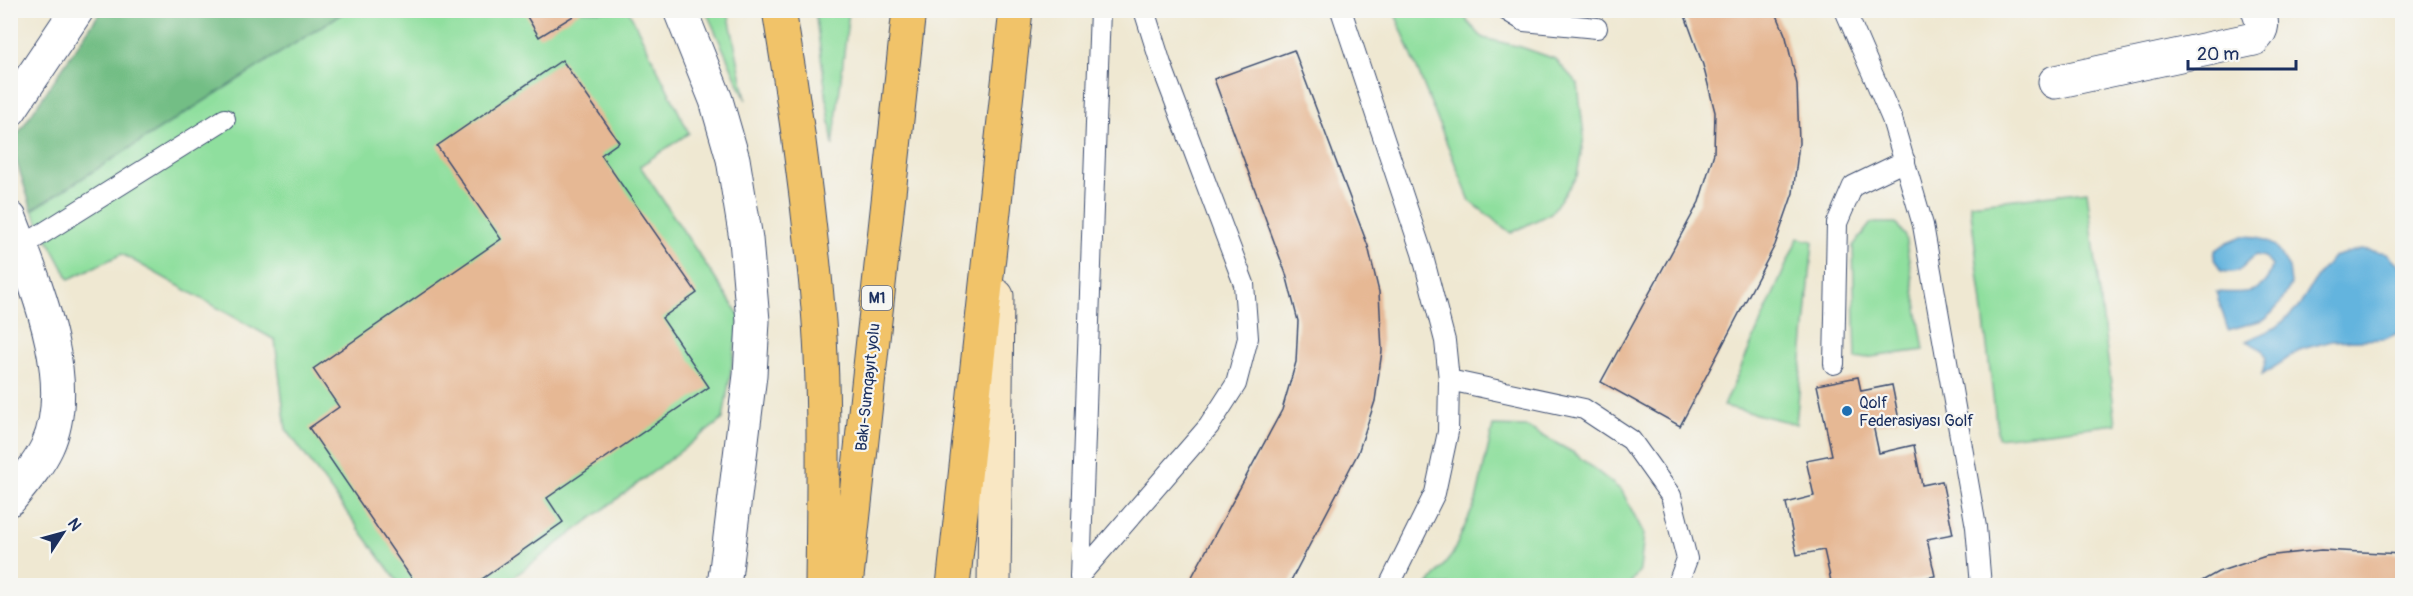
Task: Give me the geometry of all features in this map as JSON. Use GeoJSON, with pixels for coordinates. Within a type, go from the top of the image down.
{"type":"FeatureCollection","features":[{"type":"Feature","properties":{"kind":"highway"},"geometry":{"type":"LineString","coordinates":[[779,10],[789,66],[815,278],[822,388],[822,585]]}},
{"type":"Feature","properties":{"kind":"highway","name":"Bakı-Sumqayıt yolu"},"geometry":{"type":"LineString","coordinates":[[846,585],[909,10]]}},
{"type":"Feature","properties":{"kind":"highway"},"geometry":{"type":"LineString","coordinates":[[953,585],[1016,10]]}},
{"type":"Feature","properties":{"kind":"street"},"geometry":{"type":"LineString","coordinates":[[10,110],[77,10]]}},
{"type":"Feature","properties":{"kind":"street"},"geometry":{"type":"LineString","coordinates":[[680,10],[716,100],[733,159],[746,239],[753,321],[750,375],[724,585]]}},
{"type":"Feature","properties":{"kind":"street"},"geometry":{"type":"LineString","coordinates":[[2055,82],[2254,39],[2261,32],[2263,22],[2258,10]]}},
{"type":"Feature","properties":{"kind":"street"},"geometry":{"type":"LineString","coordinates":[[993,581],[999,173]]}},
{"type":"Feature","properties":{"kind":"street"},"geometry":{"type":"LineString","coordinates":[[10,499],[47,446],[58,406],[57,364],[40,298],[14,239]]}},
{"type":"Feature","properties":{"kind":"lane"},"geometry":{"type":"LineString","coordinates":[[1080,580],[1100,10]]}},
{"type":"Feature","properties":{"kind":"lane"},"geometry":{"type":"LineString","coordinates":[[1080,580],[1209,426],[1236,384],[1248,338],[1244,284],[1161,64],[1144,10]]}},
{"type":"Feature","properties":{"kind":"lane"},"geometry":{"type":"LineString","coordinates":[[1341,10],[1422,253],[1445,342],[1449,380],[1448,432],[1435,493],[1389,585]]}},
{"type":"Feature","properties":{"kind":"lane"},"geometry":{"type":"LineString","coordinates":[[1506,10],[1524,21],[1597,28]]}},
{"type":"Feature","properties":{"kind":"lane"},"geometry":{"type":"LineString","coordinates":[[1845,10],[1892,119],[1923,225],[1976,527],[1981,585]]}},
{"type":"Feature","properties":{"kind":"lane"},"geometry":{"type":"LineString","coordinates":[[14,239],[225,118]]}},
{"type":"Feature","properties":{"kind":"lane"},"geometry":{"type":"LineString","coordinates":[[1834,364],[1837,224],[1853,186],[1905,161]]}},
{"type":"Feature","properties":{"kind":"lane"},"geometry":{"type":"LineString","coordinates":[[1449,380],[1584,409],[1631,440],[1671,496],[1687,559],[1677,585]]}},
{"type":"Feature","properties":{"kind":"green space"},"geometry":{"type":"Polygon","coordinates":[[[101,11],[346,11],[32,210],[11,144],[101,11]]]}},
{"type":"Feature","properties":{"kind":"green space"},"geometry":{"type":"Polygon","coordinates":[[[346,11],[629,11],[689,133],[640,166],[740,316],[723,419],[503,585],[400,585],[286,429],[275,340],[122,254],[69,279],[32,210],[346,11]]]}},
{"type":"Feature","properties":{"kind":"green space"},"geometry":{"type":"Polygon","coordinates":[[[706,11],[728,11],[746,100],[706,11]]]}},
{"type":"Feature","properties":{"kind":"green space"},"geometry":{"type":"Polygon","coordinates":[[[815,11],[849,11],[833,146],[815,11]]]}},
{"type":"Feature","properties":{"kind":"green space"},"geometry":{"type":"Polygon","coordinates":[[[1394,11],[1464,11],[1467,21],[1483,38],[1521,47],[1555,59],[1578,84],[1584,137],[1577,176],[1551,213],[1511,233],[1470,201],[1394,11]]]}},
{"type":"Feature","properties":{"kind":"green space"},"geometry":{"type":"Polygon","coordinates":[[[2087,191],[2116,424],[1998,438],[1970,204],[2087,191]]]}},
{"type":"Feature","properties":{"kind":"green space"},"geometry":{"type":"Polygon","coordinates":[[[1871,223],[1896,223],[1905,236],[1924,350],[1856,359],[1853,246],[1871,223]]]}},
{"type":"Feature","properties":{"kind":"green space"},"geometry":{"type":"Polygon","coordinates":[[[1798,238],[1813,241],[1796,424],[1724,406],[1798,238]]]}},
{"type":"Feature","properties":{"kind":"green space"},"geometry":{"type":"Polygon","coordinates":[[[1493,426],[1527,427],[1574,453],[1622,491],[1644,534],[1640,570],[1629,585],[1428,585],[1452,555],[1476,501],[1493,426]]]}},
{"type":"Feature","properties":{"kind":"water"},"geometry":{"type":"Polygon","coordinates":[[[2243,236],[2258,237],[2275,246],[2289,268],[2291,284],[2280,304],[2266,319],[2228,330],[2216,292],[2234,293],[2258,288],[2269,276],[2272,266],[2265,257],[2256,255],[2238,271],[2221,271],[2214,259],[2215,251],[2243,236]]]}},
{"type":"Feature","properties":{"kind":"water"},"geometry":{"type":"Polygon","coordinates":[[[2361,249],[2387,253],[2402,268],[2402,331],[2385,339],[2332,341],[2302,349],[2262,375],[2266,358],[2263,350],[2246,341],[2277,327],[2299,306],[2318,275],[2333,257],[2361,249]]]}},
{"type":"Feature","properties":{"kind":"building"},"geometry":{"type":"Polygon","coordinates":[[[523,10],[583,10],[539,37],[523,10]]]}},
{"type":"Feature","properties":{"kind":"building"},"geometry":{"type":"Polygon","coordinates":[[[1683,10],[1775,10],[1786,37],[1797,84],[1799,143],[1793,193],[1775,245],[1680,426],[1601,382],[1699,202],[1714,153],[1715,112],[1703,65],[1683,10]]]}},
{"type":"Feature","properties":{"kind":"building"},"geometry":{"type":"Polygon","coordinates":[[[1294,50],[1368,246],[1379,292],[1382,351],[1375,401],[1358,453],[1288,586],[1187,586],[1282,410],[1296,362],[1298,321],[1286,274],[1214,79],[1294,50]]]}},
{"type":"Feature","properties":{"kind":"building"},"geometry":{"type":"Polygon","coordinates":[[[562,60],[619,142],[601,155],[697,293],[662,318],[709,387],[547,498],[563,522],[472,586],[417,586],[309,428],[339,407],[313,369],[501,239],[437,146],[562,60]]]}},
{"type":"Feature","properties":{"kind":"building"},"geometry":{"type":"Polygon","coordinates":[[[1858,377],[1861,391],[1892,385],[1899,420],[1873,425],[1879,453],[1914,445],[1922,485],[1942,481],[1953,534],[1927,539],[1935,576],[1900,583],[1900,586],[1832,586],[1824,550],[1797,555],[1786,503],[1814,496],[1806,460],[1832,455],[1817,385],[1858,377]]]}},
{"type":"Feature","properties":{"kind":"building"},"geometry":{"type":"Polygon","coordinates":[[[2321,550],[2402,554],[2402,586],[2193,586],[2218,572],[2266,556],[2321,550]]]}},
{"type":"Feature","properties":{"kind":"place","name":"Qolf Federasiyası Golf"},"geometry":{"type":"Point","coordinates":[1847,411]}}]}
